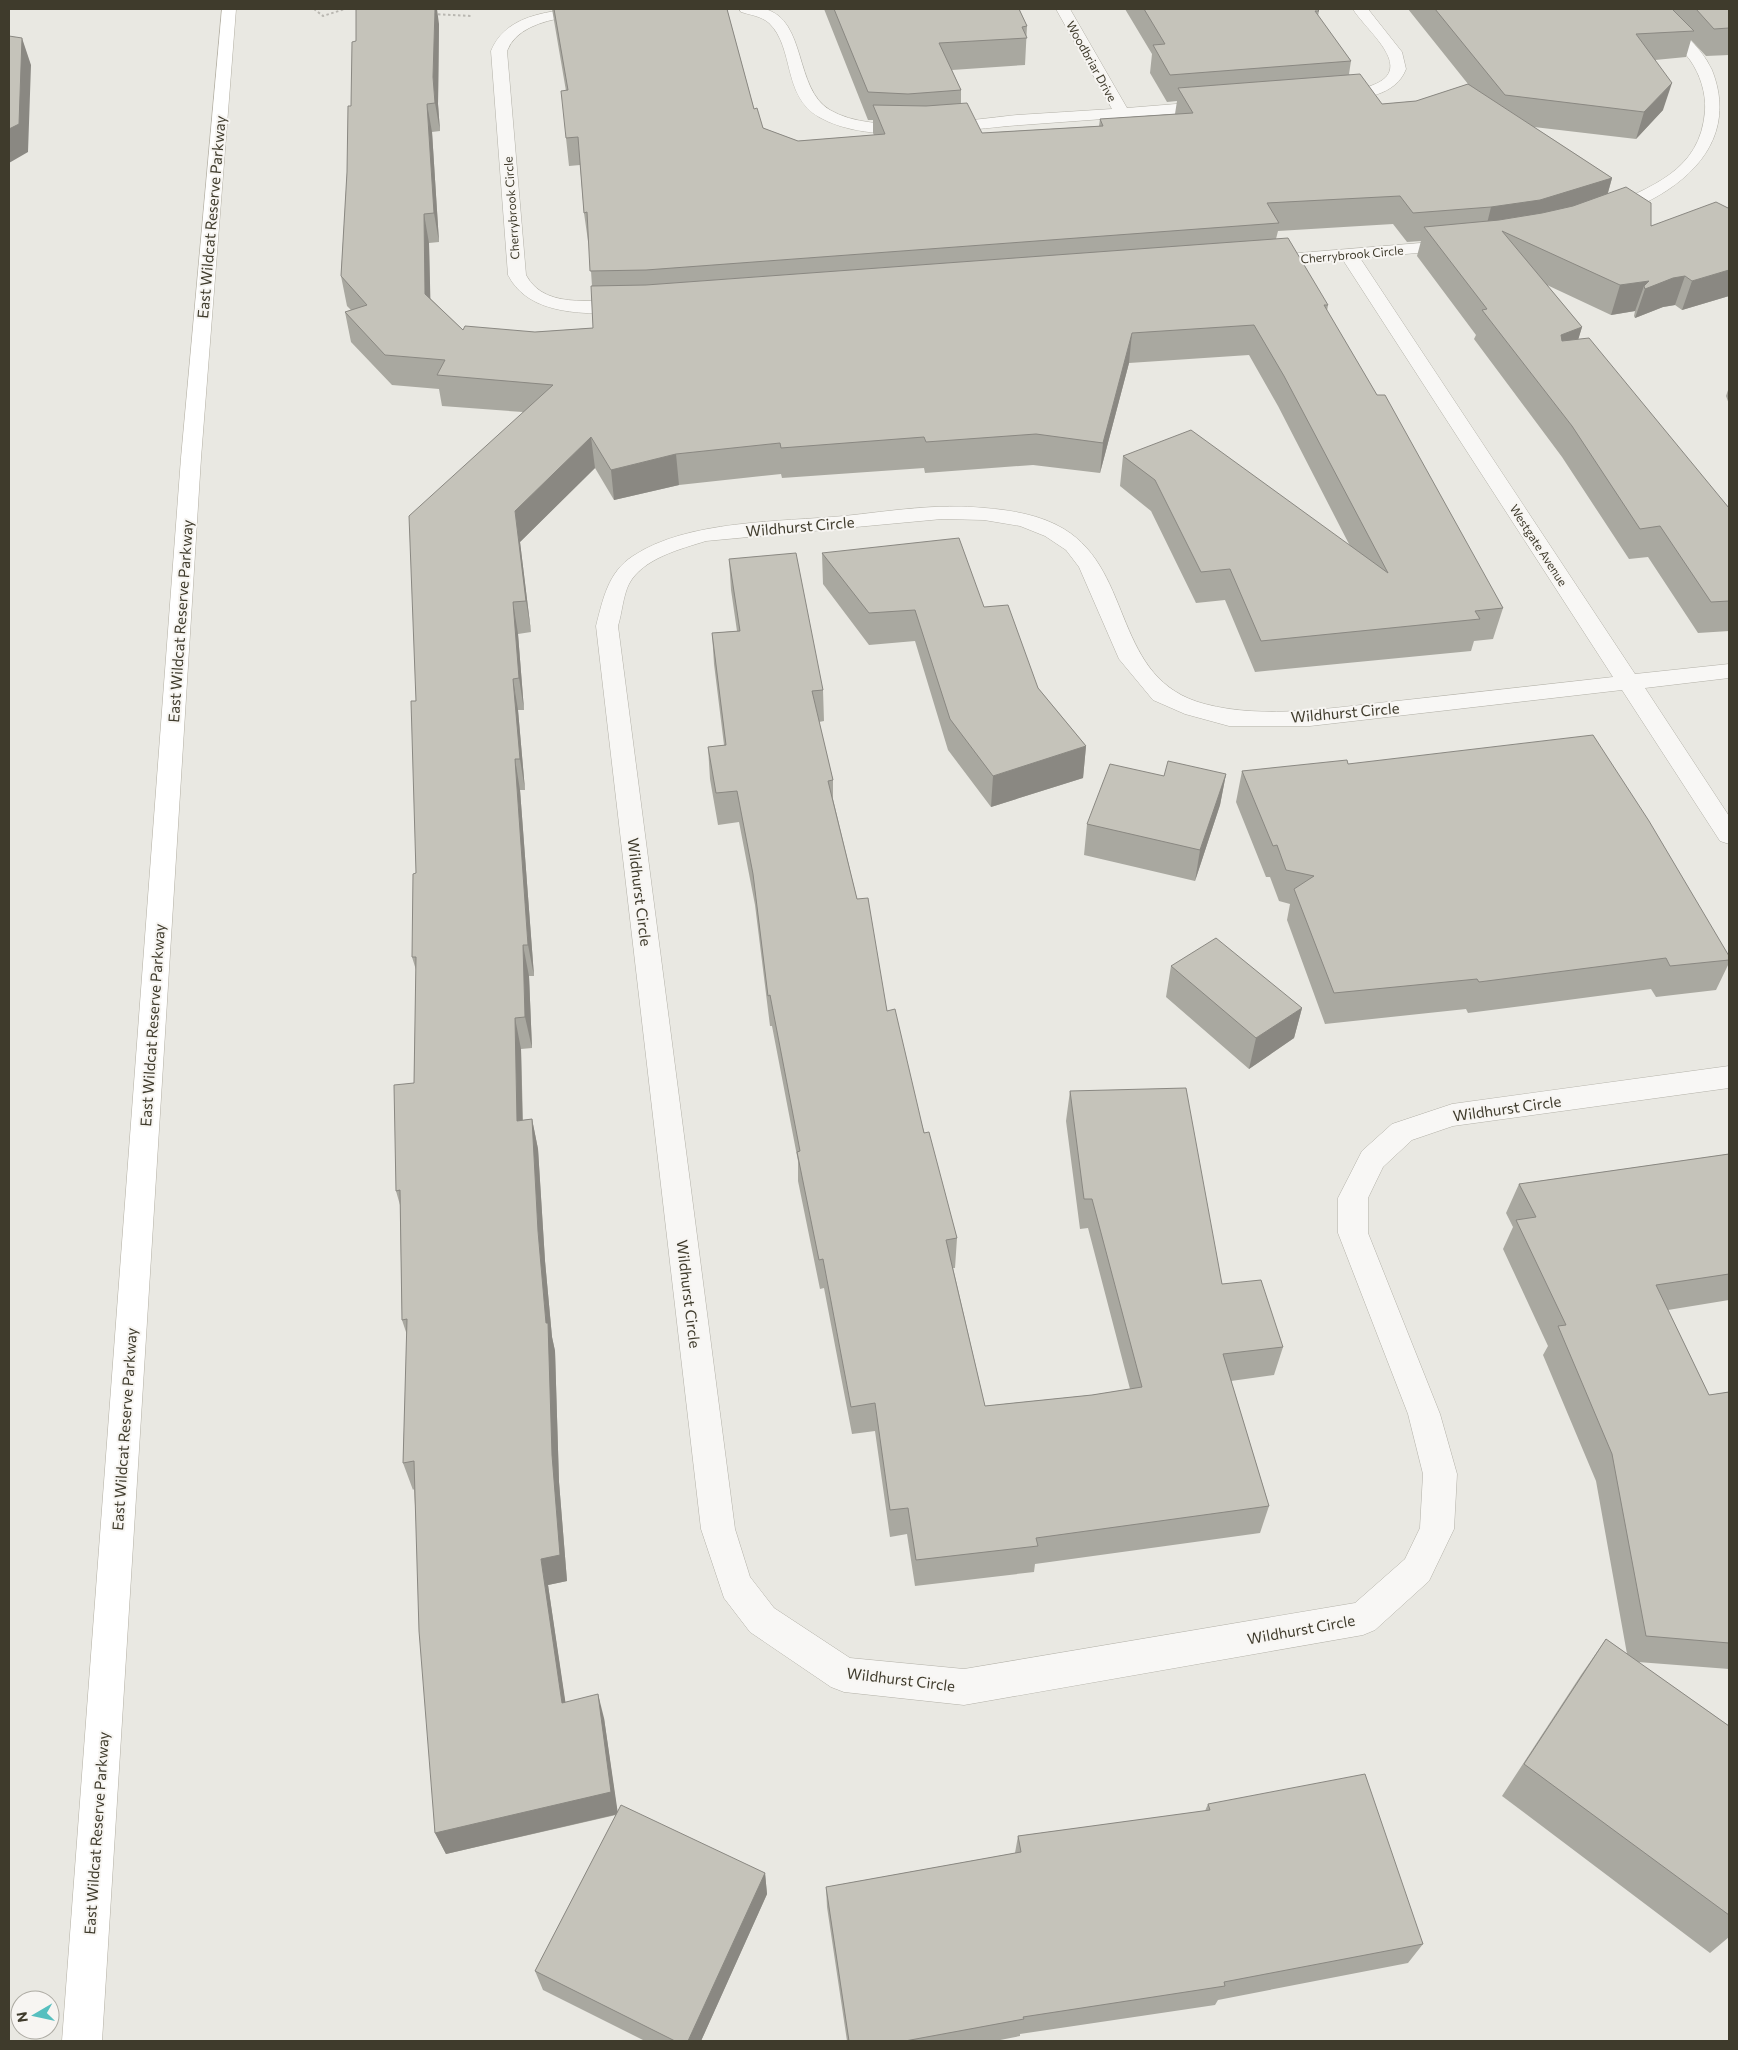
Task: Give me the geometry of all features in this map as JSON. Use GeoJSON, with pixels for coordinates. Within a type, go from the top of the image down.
{"type":"FeatureCollection","features":[{"type":"Feature","properties":{"kind":"main road","name":"East Wildcat Reserve Parkway"},"geometry":{"type":"LineString","coordinates":[[82,2041],[190,468],[229,9]]}},
{"type":"Feature","properties":{"kind":"street","name":"Cherrybrook Circle"},"geometry":{"type":"LineString","coordinates":[[645,9],[562,15],[530,22],[520,26],[505,38],[499,51],[517,275],[526,289],[544,299],[568,305],[602,308],[649,306]]}},
{"type":"Feature","properties":{"kind":"street"},"geometry":{"type":"LineString","coordinates":[[746,9],[773,19],[781,27],[803,90],[811,102],[826,114],[866,127],[925,127],[1227,105]]}},
{"type":"Feature","properties":{"kind":"street","name":"Woodbriar Drive"},"geometry":{"type":"LineString","coordinates":[[1063,9],[1122,113]]}},
{"type":"Feature","properties":{"kind":"street"},"geometry":{"type":"LineString","coordinates":[[1324,97],[1371,91],[1388,85],[1397,77],[1399,67],[1396,57],[1360,9]]}},
{"type":"Feature","properties":{"kind":"street"},"geometry":{"type":"LineString","coordinates":[[1590,219],[1664,187],[1696,160],[1712,132],[1713,100],[1704,70],[1693,53],[1647,9]]}},
{"type":"Feature","properties":{"kind":"street","name":"Cherrybrook Circle"},"geometry":{"type":"LineString","coordinates":[[1251,262],[1474,244]]}},
{"type":"Feature","properties":{"kind":"street","name":"Westgate Avenue"},"geometry":{"type":"LineString","coordinates":[[1350,255],[1729,835]]}},
{"type":"Feature","properties":{"kind":"street","name":"Wildhurst Circle"},"geometry":{"type":"LineString","coordinates":[[1729,671],[1310,718],[1229,718],[1193,709],[1161,694],[1130,658],[1090,566],[1074,545],[1053,531],[1031,523],[984,514],[942,513],[705,535],[666,546],[638,562],[619,582],[607,626],[718,1529],[736,1586],[762,1620],[844,1675],[964,1687],[1363,1618],[1417,1570],[1437,1529],[1440,1474],[1424,1414],[1353,1233],[1352,1198],[1372,1159],[1402,1132],[1452,1115],[1729,1077]]}},
{"type":"Feature","properties":{"kind":"path"},"geometry":{"type":"LineString","coordinates":[[314,9],[323,16],[345,9]]}},
{"type":"Feature","properties":{"kind":"path"},"geometry":{"type":"LineString","coordinates":[[432,14],[530,22]]}},
{"type":"Feature","properties":{"kind":"building"},"geometry":{"type":"Polygon","coordinates":[[[356,9],[435,9],[433,77],[435,103],[427,104],[434,213],[424,214],[425,294],[463,330],[465,326],[535,332],[593,328],[591,286],[646,285],[1288,238],[1328,305],[1324,305],[1377,395],[1385,395],[1503,608],[1475,611],[1480,619],[1261,641],[1230,569],[1201,572],[1155,480],[1123,456],[1191,430],[1388,573],[1284,376],[1254,325],[1132,333],[1103,443],[1036,434],[926,442],[924,437],[781,448],[780,443],[676,454],[611,470],[591,437],[515,511],[526,601],[513,602],[519,678],[513,679],[520,759],[515,759],[528,945],[523,945],[525,1017],[515,1018],[517,1121],[532,1119],[538,1231],[546,1323],[548,1323],[552,1455],[560,1555],[541,1559],[562,1703],[598,1694],[611,1792],[435,1833],[419,1631],[414,1461],[403,1463],[407,1319],[402,1320],[400,1190],[396,1191],[394,1085],[414,1083],[416,957],[412,957],[413,874],[416,873],[411,701],[416,701],[409,516],[553,385],[437,375],[445,360],[385,355],[345,312],[367,305],[341,276],[347,172],[348,106],[351,106],[352,42],[356,41],[356,9]]]}},
{"type":"Feature","properties":{"kind":"building"},"geometry":{"type":"Polygon","coordinates":[[[554,9],[727,9],[754,109],[757,108],[763,128],[798,141],[885,134],[873,105],[926,106],[967,103],[982,133],[1103,126],[1100,119],[1193,113],[1178,88],[1360,74],[1382,104],[1416,101],[1468,84],[1612,178],[1540,200],[1491,207],[1413,213],[1400,196],[1267,203],[1279,223],[646,270],[590,271],[587,212],[584,213],[578,137],[566,138],[561,91],[568,90],[554,9]]]}},
{"type":"Feature","properties":{"kind":"building"},"geometry":{"type":"Polygon","coordinates":[[[834,9],[1019,9],[1027,26],[1022,27],[1027,38],[939,43],[961,90],[908,94],[868,92],[834,9]]]}},
{"type":"Feature","properties":{"kind":"building"},"geometry":{"type":"Polygon","coordinates":[[[1144,9],[1317,9],[1319,11],[1315,11],[1351,61],[1170,75],[1153,45],[1165,44],[1144,9]]]}},
{"type":"Feature","properties":{"kind":"building"},"geometry":{"type":"Polygon","coordinates":[[[1435,9],[1672,9],[1694,31],[1636,34],[1672,83],[1644,112],[1505,95],[1435,9]]]}},
{"type":"Feature","properties":{"kind":"building"},"geometry":{"type":"Polygon","coordinates":[[[1696,9],[1729,9],[1729,28],[1714,29],[1696,9]]]}},
{"type":"Feature","properties":{"kind":"building"},"geometry":{"type":"Polygon","coordinates":[[[9,36],[22,38],[19,124],[9,129],[9,36]]]}},
{"type":"Feature","properties":{"kind":"building"},"geometry":{"type":"Polygon","coordinates":[[[1626,187],[1651,203],[1651,226],[1716,202],[1729,207],[1729,270],[1692,281],[1685,276],[1673,278],[1645,289],[1644,286],[1649,281],[1620,285],[1502,231],[1582,327],[1561,335],[1562,341],[1589,338],[1729,508],[1729,601],[1711,602],[1660,526],[1640,529],[1572,426],[1482,310],[1487,309],[1424,227],[1499,220],[1542,213],[1573,206],[1626,187]]]}},
{"type":"Feature","properties":{"kind":"building"},"geometry":{"type":"Polygon","coordinates":[[[959,538],[984,607],[1008,605],[1038,688],[1086,746],[993,776],[950,719],[915,610],[869,613],[822,553],[959,538]]]}},
{"type":"Feature","properties":{"kind":"building"},"geometry":{"type":"Polygon","coordinates":[[[796,553],[823,690],[812,691],[833,780],[828,781],[857,899],[868,898],[887,1011],[895,1009],[924,1133],[929,1132],[957,1238],[946,1240],[985,1406],[1092,1395],[1142,1387],[1092,1199],[1084,1199],[1070,1091],[1186,1088],[1222,1284],[1261,1280],[1283,1347],[1223,1354],[1269,1506],[1036,1538],[1038,1546],[916,1560],[908,1508],[890,1510],[875,1403],[851,1407],[823,1259],[819,1260],[797,1152],[800,1151],[770,995],[768,996],[753,874],[737,791],[716,793],[708,747],[726,745],[712,633],[740,631],[729,559],[796,553]]]}},
{"type":"Feature","properties":{"kind":"building"},"geometry":{"type":"Polygon","coordinates":[[[1593,735],[1649,821],[1729,956],[1729,960],[1670,966],[1666,958],[1479,982],[1477,979],[1334,993],[1294,889],[1314,876],[1286,870],[1277,845],[1273,846],[1242,771],[1347,760],[1348,764],[1593,735]]]}},
{"type":"Feature","properties":{"kind":"building"},"geometry":{"type":"Polygon","coordinates":[[[1168,761],[1226,774],[1200,850],[1087,824],[1110,764],[1164,776],[1168,761]]]}},
{"type":"Feature","properties":{"kind":"building"},"geometry":{"type":"Polygon","coordinates":[[[1216,938],[1302,1008],[1256,1038],[1171,966],[1216,938]]]}},
{"type":"Feature","properties":{"kind":"building"},"geometry":{"type":"Polygon","coordinates":[[[1729,1154],[1729,1274],[1656,1285],[1709,1395],[1729,1392],[1729,1643],[1646,1636],[1612,1454],[1558,1326],[1566,1325],[1516,1220],[1536,1217],[1519,1184],[1729,1154]]]}},
{"type":"Feature","properties":{"kind":"building"},"geometry":{"type":"Polygon","coordinates":[[[1606,1639],[1729,1726],[1729,1915],[1524,1764],[1606,1639]]]}},
{"type":"Feature","properties":{"kind":"building"},"geometry":{"type":"Polygon","coordinates":[[[1365,1774],[1423,1944],[1224,1982],[1225,1986],[1023,2017],[1024,2019],[905,2041],[849,2041],[826,1887],[1021,1852],[1018,1836],[1210,1810],[1208,1804],[1365,1774]]]}},
{"type":"Feature","properties":{"kind":"building"},"geometry":{"type":"Polygon","coordinates":[[[621,1805],[765,1873],[688,2041],[675,2041],[535,1971],[621,1805]]]}}]}
